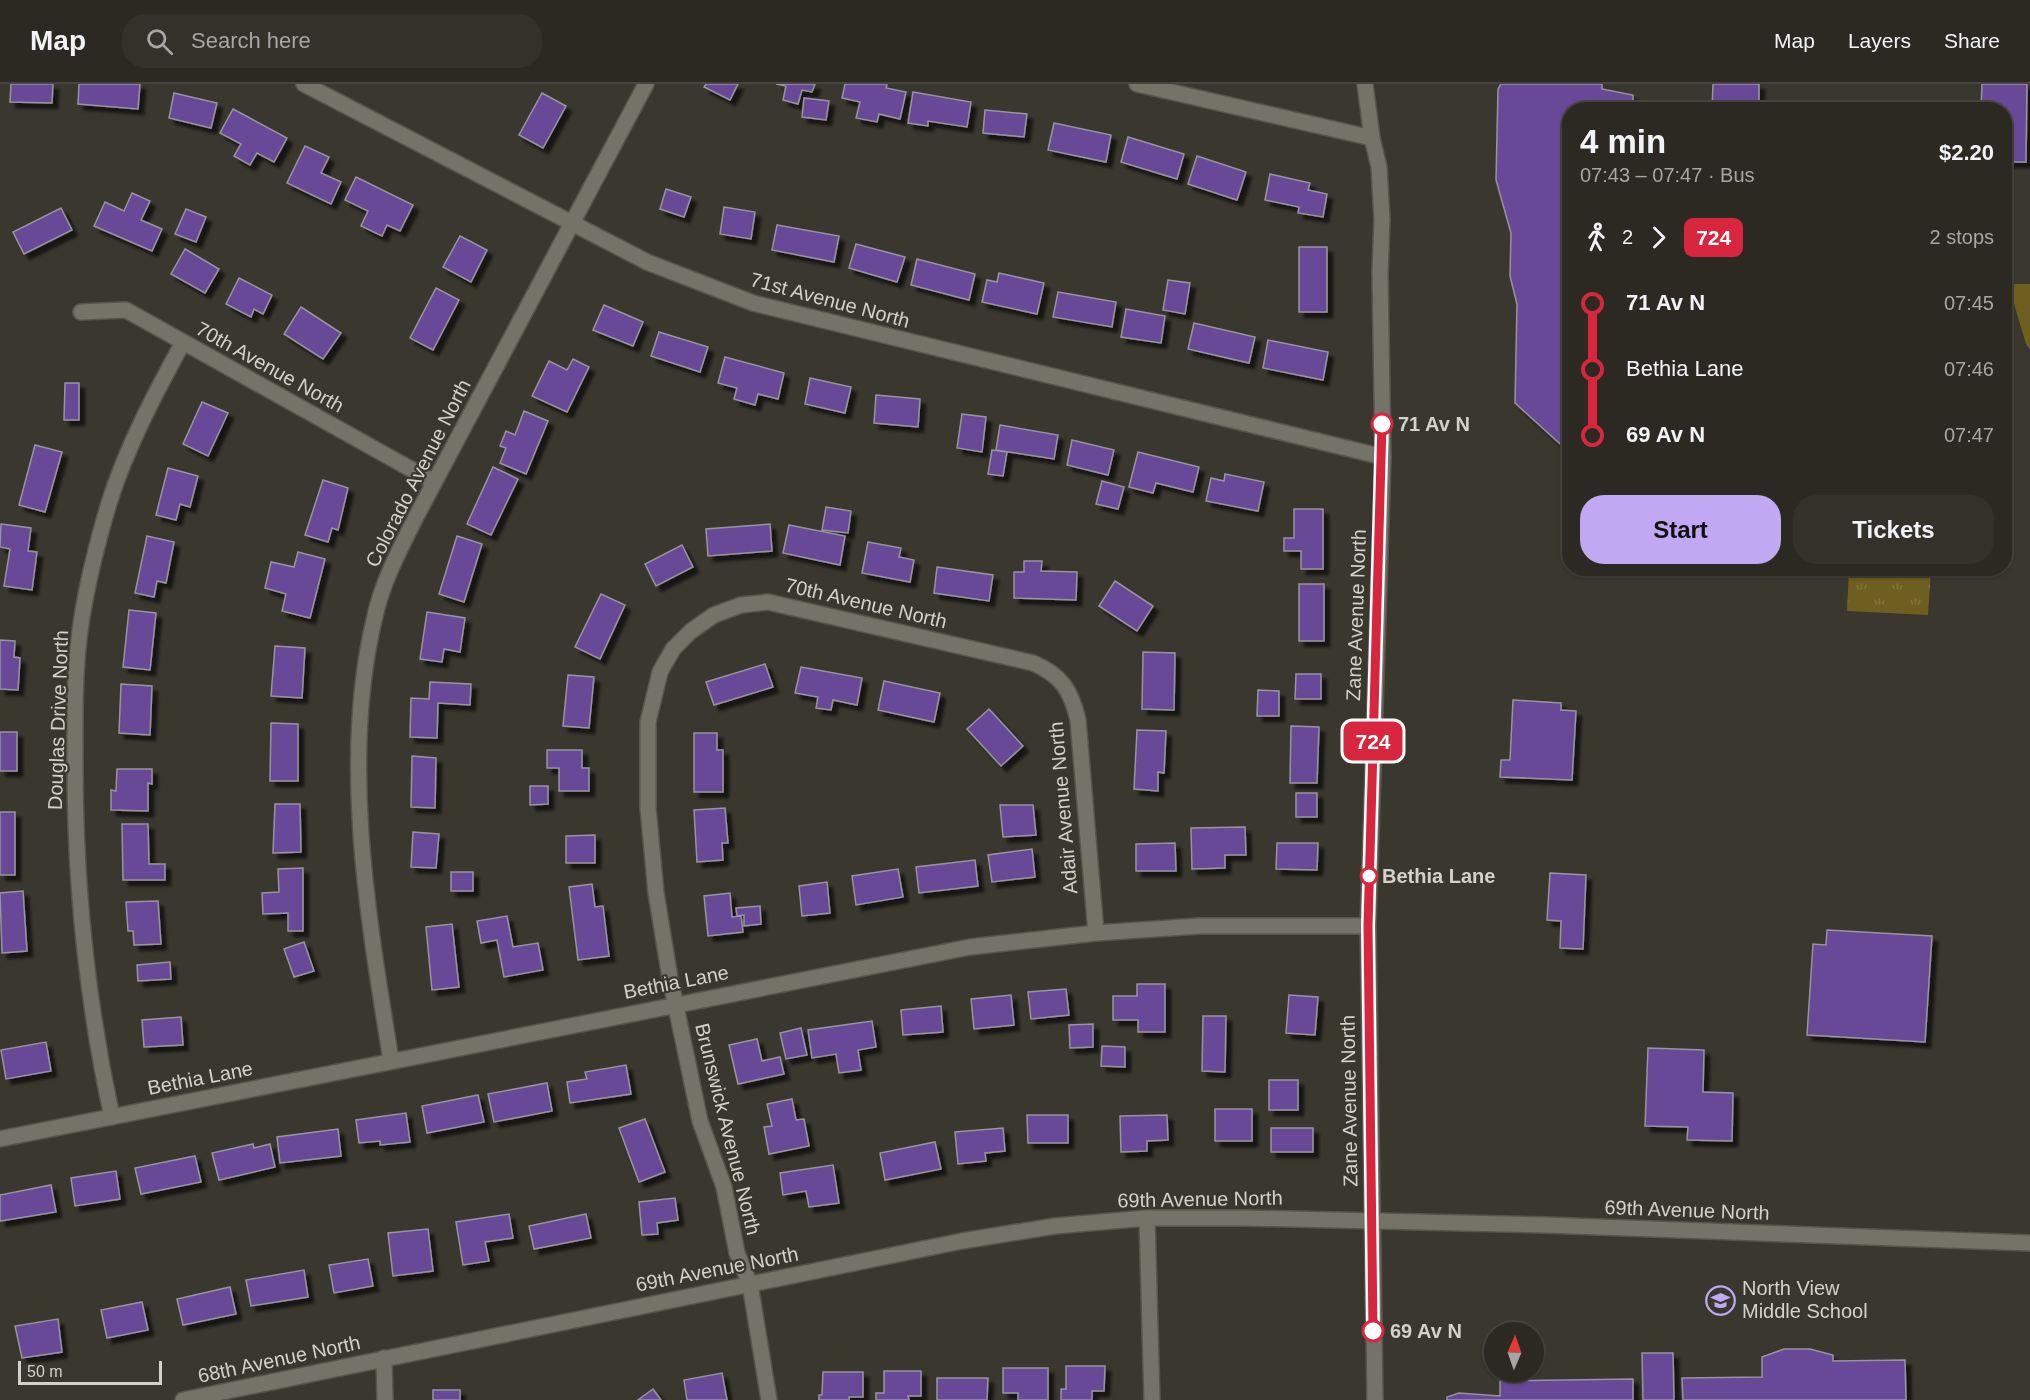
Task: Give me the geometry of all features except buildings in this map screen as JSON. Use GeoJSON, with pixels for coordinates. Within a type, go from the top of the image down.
{"type":"FeatureCollection","features":[{"type":"Feature","properties":{"kind":"street","name":"71st Avenue North"},"geometry":{"type":"LineString","coordinates":[[304,84],[646,262],[753,303],[1383,457]]}},
{"type":"Feature","properties":{"kind":"street","name":"Colorado Avenue North"},"geometry":{"type":"LineString","coordinates":[[391,1060],[364,878],[360,799],[365,666],[375,614],[393,563],[434,482],[646,84]]}},
{"type":"Feature","properties":{"kind":"street"},"geometry":{"type":"LineString","coordinates":[[1137,84],[1372,138]]}},
{"type":"Feature","properties":{"kind":"street","name":"Zane Avenue North"},"geometry":{"type":"LineString","coordinates":[[1365,84],[1372,138],[1379,167],[1382,220],[1380,273],[1383,457],[1368,926],[1375,1400]]}},
{"type":"Feature","properties":{"kind":"street","name":"70th Avenue North"},"geometry":{"type":"LineString","coordinates":[[81,312],[126,310],[434,482]]}},
{"type":"Feature","properties":{"kind":"street","name":"Douglas Drive North"},"geometry":{"type":"LineString","coordinates":[[112,1117],[86,964],[75,837],[75,710],[79,639],[92,570],[110,502],[135,436],[183,342]]}},
{"type":"Feature","properties":{"kind":"street","name":"70th Avenue North"},"geometry":{"type":"LineString","coordinates":[[648,722],[660,672],[673,649],[691,631],[714,615],[741,605],[759,603],[796,607],[1033,663],[1063,681]]}},
{"type":"Feature","properties":{"kind":"street","name":"Adair Avenue North"},"geometry":{"type":"LineString","coordinates":[[1063,681],[1073,700],[1077,720],[1096,933]]}},
{"type":"Feature","properties":{"kind":"street","name":"Brunswick Avenue North"},"geometry":{"type":"LineString","coordinates":[[648,722],[648,808],[655,882],[675,1004],[700,1121],[724,1187],[737,1253],[750,1284],[769,1400]]}},
{"type":"Feature","properties":{"kind":"street","name":"Bethia Lane"},"geometry":{"type":"LineString","coordinates":[[0,1139],[970,947],[1096,933],[1199,926],[1368,926]]}},
{"type":"Feature","properties":{"kind":"street"},"geometry":{"type":"LineString","coordinates":[[1147,1218],[1152,1400]]}},
{"type":"Feature","properties":{"kind":"street","name":"69th Avenue North"},"geometry":{"type":"LineString","coordinates":[[384,1358],[997,1235],[1055,1226],[1147,1218],[1545,1225],[2030,1243]]}},
{"type":"Feature","properties":{"kind":"street"},"geometry":{"type":"LineString","coordinates":[[384,1358],[385,1400]]}},
{"type":"Feature","properties":{"kind":"street","name":"68th Avenue North"},"geometry":{"type":"LineString","coordinates":[[183,1400],[384,1358]]}},
{"type":"Feature","properties":{"kind":"green space"},"geometry":{"type":"Polygon","coordinates":[[[2012,284],[2030,284],[2030,350],[2026,344],[2012,297],[2012,284]]]}},
{"type":"Feature","properties":{"kind":"green space"},"geometry":{"type":"Polygon","coordinates":[[[1849,576],[1931,576],[1928,615],[1847,611],[1849,576]]]}},
{"type":"Feature","properties":{"kind":"bus line","name":"724"},"geometry":{"type":"LineString","coordinates":[[1373,1331],[1368,926],[1376,608],[1383,457],[1382,424]]}},
{"type":"Feature","properties":{"kind":"place","name":"71 Av N"},"geometry":{"type":"Point","coordinates":[1382,424]}},
{"type":"Feature","properties":{"kind":"place","name":"Bethia Lane"},"geometry":{"type":"Point","coordinates":[1369,876]}},
{"type":"Feature","properties":{"kind":"place","name":"North View Middle School"},"geometry":{"type":"Point","coordinates":[1721,1300]}},
{"type":"Feature","properties":{"kind":"place","name":"69 Av N"},"geometry":{"type":"Point","coordinates":[1373,1331]}}]}
